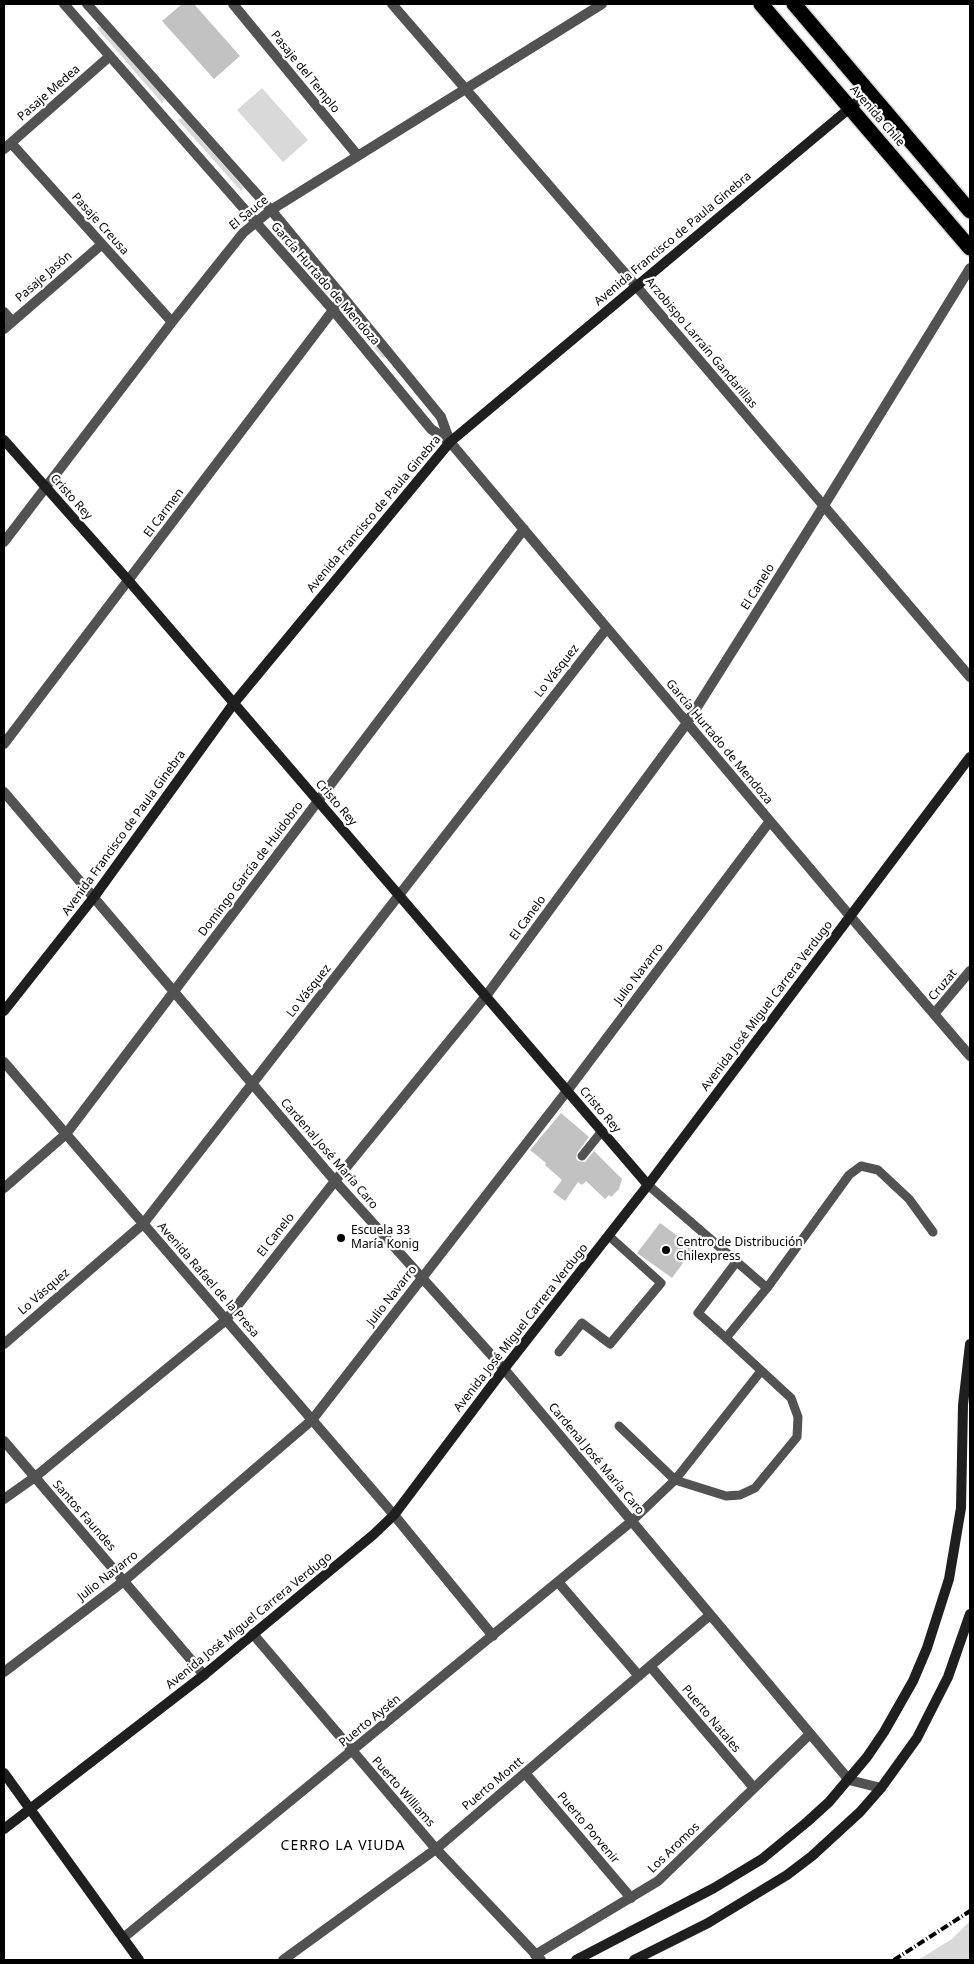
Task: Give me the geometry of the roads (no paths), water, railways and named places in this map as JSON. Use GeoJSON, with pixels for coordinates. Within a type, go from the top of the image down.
{"type":"FeatureCollection","features":[{"type":"Feature","properties":{"kind":"highway","name":"Avenida Chile"},"geometry":{"type":"LineString","coordinates":[[761,4],[970,248]]}},
{"type":"Feature","properties":{"kind":"highway","name":"Avenida Chile"},"geometry":{"type":"LineString","coordinates":[[794,4],[970,211]]}},
{"type":"Feature","properties":{"kind":"street","name":"García Hurtado de Mendoza"},"geometry":{"type":"LineString","coordinates":[[64,4],[333,310],[431,429],[450,442],[970,1056]]}},
{"type":"Feature","properties":{"kind":"street","name":"García Hurtado de Mendoza"},"geometry":{"type":"LineString","coordinates":[[87,4],[270,210],[343,296],[441,417],[450,442]]}},
{"type":"Feature","properties":{"kind":"street"},"geometry":{"type":"LineString","coordinates":[[73,13],[87,4]]}},
{"type":"Feature","properties":{"kind":"street","name":"Pasaje del Templo"},"geometry":{"type":"LineString","coordinates":[[233,4],[358,156]]}},
{"type":"Feature","properties":{"kind":"street","name":"Arzobispo Larraín Gandarillas"},"geometry":{"type":"LineString","coordinates":[[392,4],[970,677]]}},
{"type":"Feature","properties":{"kind":"street","name":"El Sauce"},"geometry":{"type":"LineString","coordinates":[[4,542],[233,244],[255,222],[270,210],[602,4]]}},
{"type":"Feature","properties":{"kind":"street","name":"Pasaje Medea"},"geometry":{"type":"LineString","coordinates":[[7,146],[110,56]]}},
{"type":"Feature","properties":{"kind":"street","name":"Avenida Francisco de Paula Ginebra"},"geometry":{"type":"LineString","coordinates":[[4,1011],[94,897],[234,703],[450,442],[870,92]]}},
{"type":"Feature","properties":{"kind":"street","name":"Pasaje Creusa"},"geometry":{"type":"LineString","coordinates":[[7,146],[172,322]]}},
{"type":"Feature","properties":{"kind":"street","name":"Pasaje Jasón"},"geometry":{"type":"LineString","coordinates":[[4,329],[101,245]]}},
{"type":"Feature","properties":{"kind":"street","name":"El Canelo"},"geometry":{"type":"LineString","coordinates":[[4,1499],[35,1477],[226,1320],[335,1180],[486,996],[687,723],[970,268]]}},
{"type":"Feature","properties":{"kind":"street","name":"El Carmen"},"geometry":{"type":"LineString","coordinates":[[4,744],[343,296]]}},
{"type":"Feature","properties":{"kind":"street"},"geometry":{"type":"LineString","coordinates":[[4,312],[12,322]]}},
{"type":"Feature","properties":{"kind":"street","name":"Cristo Rey"},"geometry":{"type":"LineString","coordinates":[[4,440],[128,580],[648,1185]]}},
{"type":"Feature","properties":{"kind":"street","name":"Domingo García de Huidobro"},"geometry":{"type":"LineString","coordinates":[[4,1188],[66,1134],[524,529]]}},
{"type":"Feature","properties":{"kind":"street","name":"Lo Vásquez"},"geometry":{"type":"LineString","coordinates":[[4,1344],[143,1224],[607,628]]}},
{"type":"Feature","properties":{"kind":"street","name":"Avenida José Miguel Carrera Verdugo"},"geometry":{"type":"LineString","coordinates":[[4,1829],[204,1675],[373,1535],[394,1514],[504,1368],[648,1185],[970,757]]}},
{"type":"Feature","properties":{"kind":"street","name":"Cardenal José María Caro"},"geometry":{"type":"LineString","coordinates":[[4,792],[335,1180],[504,1368],[849,1780]]}},
{"type":"Feature","properties":{"kind":"street","name":"Julio Navarro"},"geometry":{"type":"LineString","coordinates":[[4,1672],[124,1581],[312,1420],[567,1091],[770,821]]}},
{"type":"Feature","properties":{"kind":"street","name":"Cruzat"},"geometry":{"type":"LineString","coordinates":[[934,1014],[970,971]]}},
{"type":"Feature","properties":{"kind":"street","name":"Avenida Rafael de la Presa"},"geometry":{"type":"LineString","coordinates":[[4,1062],[394,1514]]}},
{"type":"Feature","properties":{"kind":"street"},"geometry":{"type":"LineString","coordinates":[[576,1960],[714,1888],[762,1858],[807,1822],[849,1780],[878,1741],[899,1707],[927,1648],[944,1596],[956,1544],[961,1508],[963,1405],[970,1344]]}},
{"type":"Feature","properties":{"kind":"street","name":"Santos Faundes"},"geometry":{"type":"LineString","coordinates":[[4,1441],[204,1675]]}},
{"type":"Feature","properties":{"kind":"street"},"geometry":{"type":"LineString","coordinates":[[394,1514],[493,1636]]}},
{"type":"Feature","properties":{"kind":"street","name":"Puerto Aysén"},"geometry":{"type":"LineString","coordinates":[[124,1938],[632,1521]]}},
{"type":"Feature","properties":{"kind":"street"},"geometry":{"type":"LineString","coordinates":[[558,1582],[639,1676]]}},
{"type":"Feature","properties":{"kind":"street"},"geometry":{"type":"LineString","coordinates":[[634,1960],[708,1923],[786,1875],[837,1835],[881,1788],[918,1738],[948,1677],[970,1614]]}},
{"type":"Feature","properties":{"kind":"street","name":"Puerto Montt"},"geometry":{"type":"LineString","coordinates":[[283,1960],[436,1849],[710,1615]]}},
{"type":"Feature","properties":{"kind":"street","name":"Puerto Williams"},"geometry":{"type":"LineString","coordinates":[[253,1634],[436,1849],[538,1958]]}},
{"type":"Feature","properties":{"kind":"street","name":"Puerto Natales"},"geometry":{"type":"LineString","coordinates":[[650,1666],[754,1788]]}},
{"type":"Feature","properties":{"kind":"street","name":"Los Aromos"},"geometry":{"type":"LineString","coordinates":[[538,1958],[658,1881],[810,1734]]}},
{"type":"Feature","properties":{"kind":"street"},"geometry":{"type":"LineString","coordinates":[[4,1773],[139,1960]]}},
{"type":"Feature","properties":{"kind":"street","name":"Puerto Porvenir"},"geometry":{"type":"LineString","coordinates":[[525,1773],[631,1898]]}},
{"type":"Feature","properties":{"kind":"street"},"geometry":{"type":"LineString","coordinates":[[849,1780],[881,1788]]}},
{"type":"Feature","properties":{"kind":"lane"},"geometry":{"type":"LineString","coordinates":[[582,1156],[602,1131]]}},
{"type":"Feature","properties":{"kind":"lane"},"geometry":{"type":"LineString","coordinates":[[726,1338],[767,1288],[849,1175],[861,1166],[878,1170],[909,1199],[933,1232]]}},
{"type":"Feature","properties":{"kind":"lane"},"geometry":{"type":"LineString","coordinates":[[648,1185],[767,1288]]}},
{"type":"Feature","properties":{"kind":"lane"},"geometry":{"type":"LineString","coordinates":[[559,1352],[582,1323],[610,1344],[661,1283],[609,1236]]}},
{"type":"Feature","properties":{"kind":"lane"},"geometry":{"type":"LineString","coordinates":[[619,1426],[675,1480],[726,1496],[740,1496],[755,1488],[797,1437],[798,1417],[791,1398],[698,1313],[737,1261]]}},
{"type":"Feature","properties":{"kind":"lane"},"geometry":{"type":"LineString","coordinates":[[632,1521],[675,1480],[761,1371]]}},
{"type":"Feature","properties":{"kind":"railway"},"geometry":{"type":"LineString","coordinates":[[894,1960],[970,1911]]}},
{"type":"Feature","properties":{"kind":"place","name":"Escuela 33 María Konig"},"geometry":{"type":"Point","coordinates":[341,1238]}},
{"type":"Feature","properties":{"kind":"place","name":"Centro de Distribución Chilexpress"},"geometry":{"type":"Point","coordinates":[666,1250]}},
{"type":"Feature","properties":{"kind":"district","name":"CERRO LA VIUDA"},"geometry":{"type":"Point","coordinates":[343,1846]}}]}
